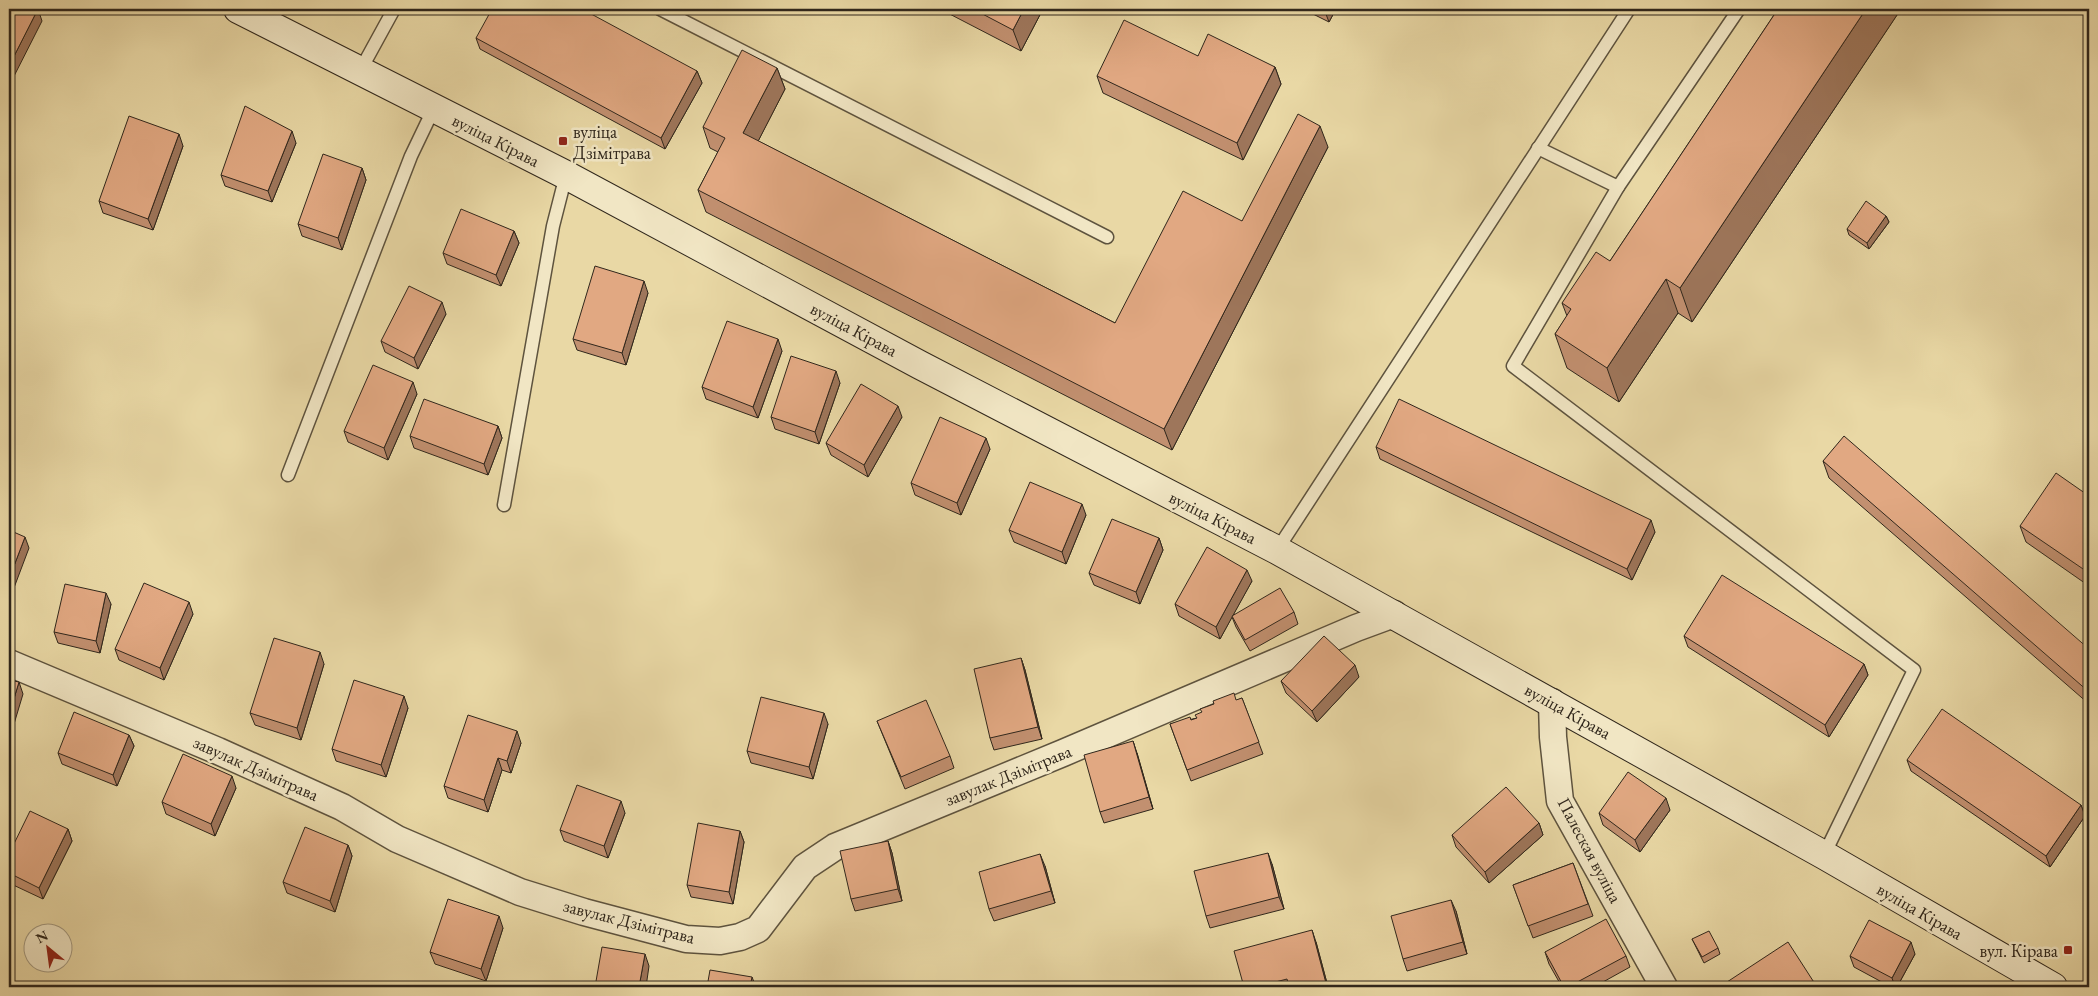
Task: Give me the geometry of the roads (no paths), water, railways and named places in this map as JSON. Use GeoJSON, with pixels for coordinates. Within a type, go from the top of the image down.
{"type":"FeatureCollection","features":[{"type":"Feature","properties":{"kind":"main road","name":"вуліца Кірава"},"geometry":{"type":"LineString","coordinates":[[238,9],[566,175],[920,365],[1277,550],[1824,855],[2053,987]]}},
{"type":"Feature","properties":{"kind":"street","name":"завулак Дзімітрава"},"geometry":{"type":"LineString","coordinates":[[9,663],[218,751],[342,806],[397,839],[520,892],[584,912],[686,939],[720,941],[740,937],[758,929],[805,867],[835,847],[1394,614]]}},
{"type":"Feature","properties":{"kind":"street","name":"Палеская вуліца"},"geometry":{"type":"LineString","coordinates":[[1552,702],[1552,737],[1560,801],[1664,987]]}},
{"type":"Feature","properties":{"kind":"lane"},"geometry":{"type":"LineString","coordinates":[[360,71],[394,9]]}},
{"type":"Feature","properties":{"kind":"lane"},"geometry":{"type":"LineString","coordinates":[[660,9],[1107,237]]}},
{"type":"Feature","properties":{"kind":"lane"},"geometry":{"type":"LineString","coordinates":[[1277,550],[1629,9]]}},
{"type":"Feature","properties":{"kind":"lane"},"geometry":{"type":"LineString","coordinates":[[1739,9],[1618,187],[1513,366],[1914,670],[1824,855]]}},
{"type":"Feature","properties":{"kind":"lane"},"geometry":{"type":"LineString","coordinates":[[288,475],[411,156],[434,108]]}},
{"type":"Feature","properties":{"kind":"lane"},"geometry":{"type":"LineString","coordinates":[[1538,148],[1618,187]]}},
{"type":"Feature","properties":{"kind":"lane"},"geometry":{"type":"LineString","coordinates":[[504,505],[553,226],[566,175]]}},
{"type":"Feature","properties":{"kind":"place","name":"вуліца Дзімітрава"},"geometry":{"type":"Point","coordinates":[563,141]}},
{"type":"Feature","properties":{"kind":"place","name":"вул. Кірава"},"geometry":{"type":"Point","coordinates":[2068,950]}}]}
